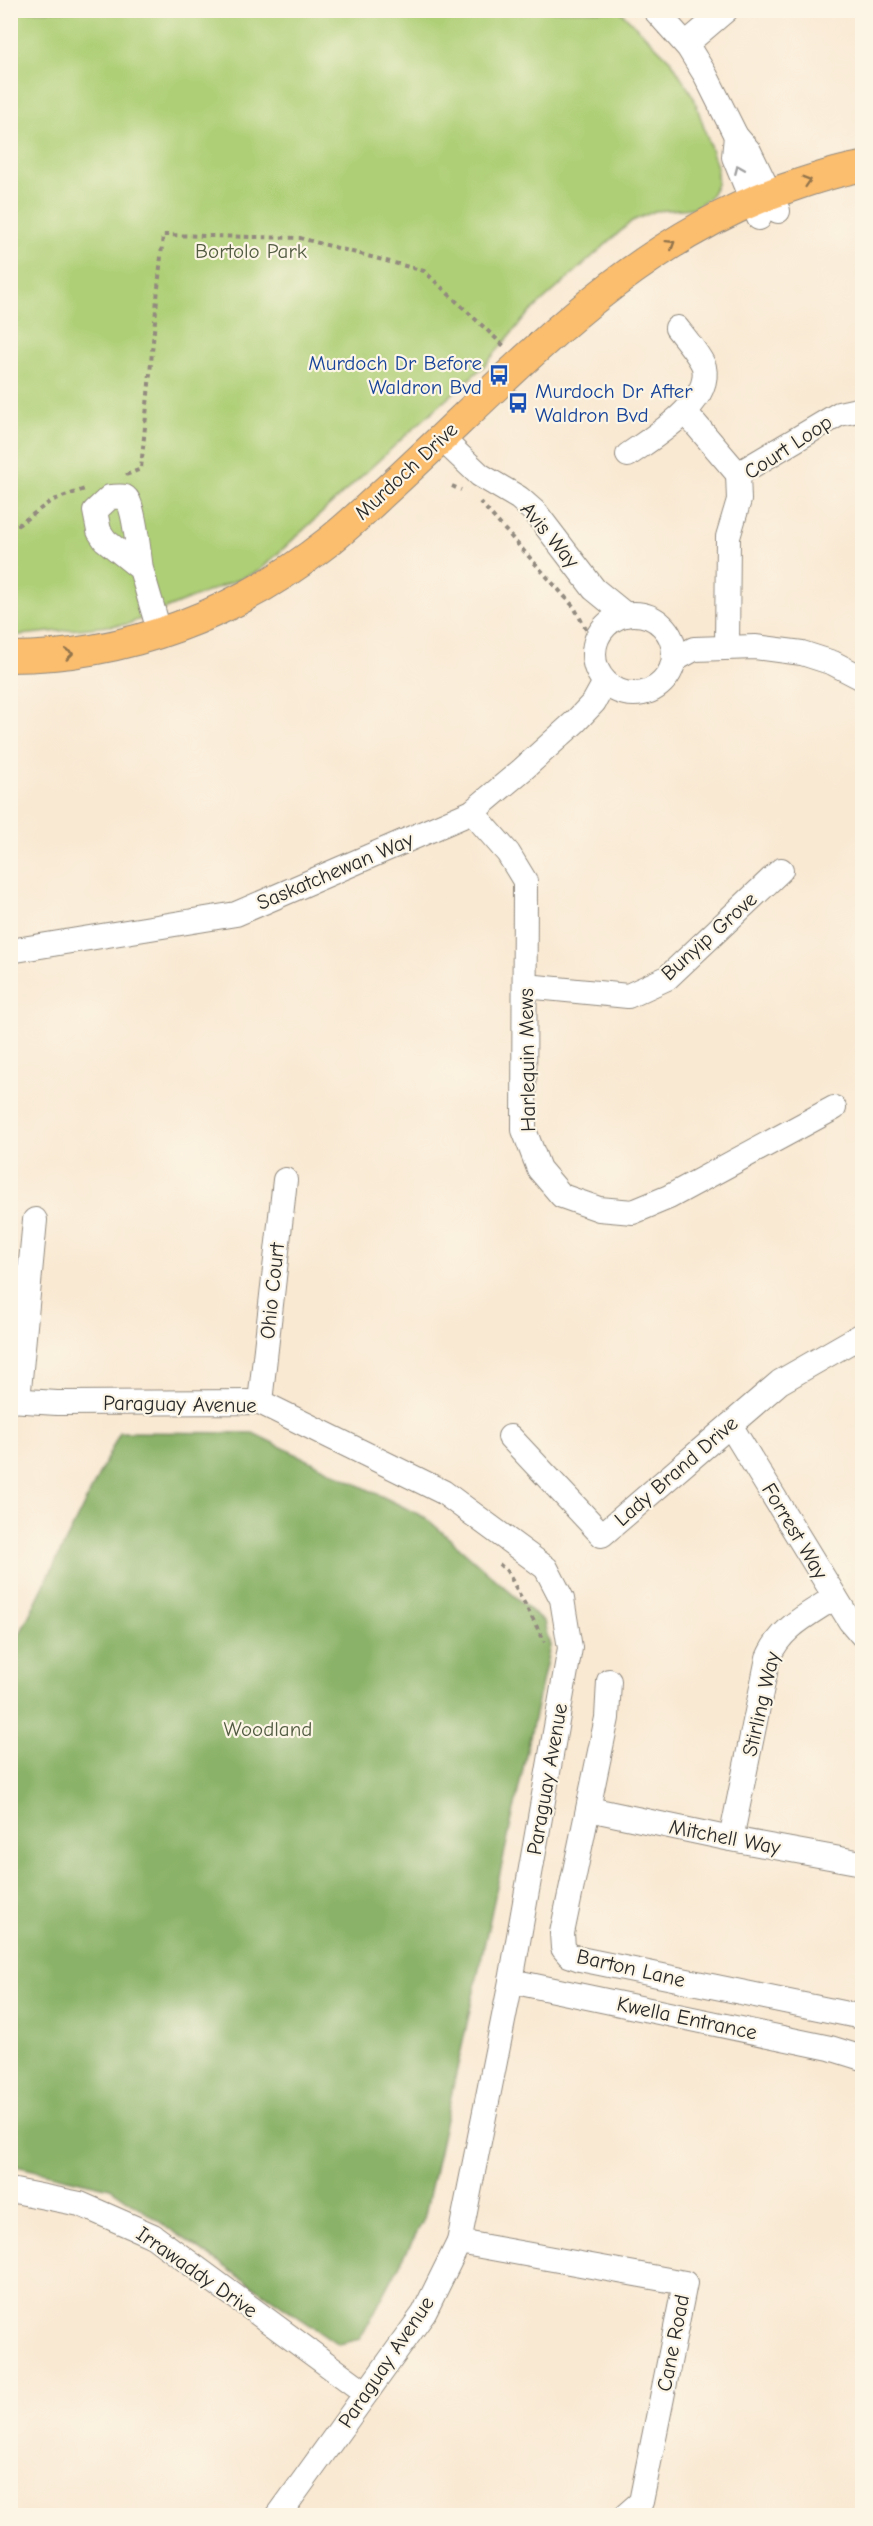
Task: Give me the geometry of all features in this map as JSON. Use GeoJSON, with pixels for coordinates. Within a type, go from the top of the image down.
{"type":"FeatureCollection","features":[{"type":"Feature","properties":{"kind":"main road","name":"Murdoch Drive"},"geometry":{"type":"LineString","coordinates":[[10,679],[93,671],[132,662],[191,642],[238,621],[302,584],[338,558],[606,288],[683,236],[765,206],[844,170],[862,167]]}},
{"type":"Feature","properties":{"kind":"main road","name":"Murdoch Drive"},"geometry":{"type":"LineString","coordinates":[[765,206],[862,187]]}},
{"type":"Feature","properties":{"kind":"main road","name":"Murdoch Drive"},"geometry":{"type":"LineString","coordinates":[[10,657],[38,657],[84,652],[160,634],[221,609],[302,562],[448,445]]}},
{"type":"Feature","properties":{"kind":"street"},"geometry":{"type":"LineString","coordinates":[[655,10],[686,44],[724,108],[736,136],[734,157],[765,206]]}},
{"type":"Feature","properties":{"kind":"street"},"geometry":{"type":"LineString","coordinates":[[686,44],[726,10]]}},
{"type":"Feature","properties":{"kind":"street"},"geometry":{"type":"LineString","coordinates":[[628,455],[686,413],[704,384],[704,365],[677,328]]}},
{"type":"Feature","properties":{"kind":"street","name":"Court Loop"},"geometry":{"type":"LineString","coordinates":[[727,647],[728,537],[739,500],[738,474],[839,414],[862,409]]}},
{"type":"Feature","properties":{"kind":"street"},"geometry":{"type":"LineString","coordinates":[[686,413],[738,474]]}},
{"type":"Feature","properties":{"kind":"street","name":"Avis Way"},"geometry":{"type":"LineString","coordinates":[[448,445],[480,475],[519,498],[536,513],[594,589],[626,615]]}},
{"type":"Feature","properties":{"kind":"street"},"geometry":{"type":"LineString","coordinates":[[141,569],[160,634]]}},
{"type":"Feature","properties":{"kind":"street"},"geometry":{"type":"LineString","coordinates":[[626,615],[651,618],[662,625],[670,635],[674,647],[674,660],[663,683],[652,690],[627,693],[615,689],[599,675],[595,660],[598,637],[614,620],[626,615]]}},
{"type":"Feature","properties":{"kind":"street"},"geometry":{"type":"LineString","coordinates":[[674,660],[694,649],[755,647],[802,653],[862,676]]}},
{"type":"Feature","properties":{"kind":"street","name":"Saskatchewan Way"},"geometry":{"type":"LineString","coordinates":[[10,951],[236,914],[472,812],[522,770],[594,702],[599,675]]}},
{"type":"Feature","properties":{"kind":"street","name":"Harlequin Mews"},"geometry":{"type":"LineString","coordinates":[[472,812],[508,853],[525,881],[524,1130],[539,1169],[562,1196],[599,1209],[633,1212],[669,1197],[834,1108]]}},
{"type":"Feature","properties":{"kind":"street","name":"Bunyip Grove"},"geometry":{"type":"LineString","coordinates":[[526,986],[628,996],[667,978],[781,870]]}},
{"type":"Feature","properties":{"kind":"street","name":"Ohio Court"},"geometry":{"type":"LineString","coordinates":[[260,1402],[285,1180]]}},
{"type":"Feature","properties":{"kind":"street"},"geometry":{"type":"LineString","coordinates":[[14,1400],[35,1220]]}},
{"type":"Feature","properties":{"kind":"street","name":"Lady Brand Drive"},"geometry":{"type":"LineString","coordinates":[[510,1437],[602,1535],[780,1382],[862,1335]]}},
{"type":"Feature","properties":{"kind":"street","name":"Paraguay Avenue"},"geometry":{"type":"LineString","coordinates":[[14,1400],[57,1403],[260,1402],[443,1492],[546,1568],[562,1599],[570,1648],[511,1981],[459,2241],[424,2313],[278,2516]]}},
{"type":"Feature","properties":{"kind":"street","name":"Forrest Way"},"geometry":{"type":"LineString","coordinates":[[730,1425],[850,1622],[862,1635]]}},
{"type":"Feature","properties":{"kind":"street","name":"Stirling Way"},"geometry":{"type":"LineString","coordinates":[[731,1839],[768,1658],[775,1642],[788,1629],[835,1597]]}},
{"type":"Feature","properties":{"kind":"street","name":"Barton Lane"},"geometry":{"type":"LineString","coordinates":[[609,1681],[607,1718],[561,1933],[563,1948],[569,1955],[580,1959],[862,2017]]}},
{"type":"Feature","properties":{"kind":"street","name":"Mitchell Way"},"geometry":{"type":"LineString","coordinates":[[589,1809],[731,1839],[862,1863]]}},
{"type":"Feature","properties":{"kind":"street","name":"Kwella Entrance"},"geometry":{"type":"LineString","coordinates":[[511,1981],[818,2046],[862,2058]]}},
{"type":"Feature","properties":{"kind":"street","name":"Irrawaddy Drive"},"geometry":{"type":"LineString","coordinates":[[10,2190],[80,2204],[153,2236],[366,2393]]}},
{"type":"Feature","properties":{"kind":"street","name":"Cane Road"},"geometry":{"type":"LineString","coordinates":[[459,2241],[685,2283],[641,2502],[625,2516]]}},
{"type":"Feature","properties":{"kind":"path"},"geometry":{"type":"LineString","coordinates":[[121,476],[141,469],[163,235],[300,238],[424,271],[512,355]]}},
{"type":"Feature","properties":{"kind":"path"},"geometry":{"type":"LineString","coordinates":[[452,486],[463,491]]}},
{"type":"Feature","properties":{"kind":"path"},"geometry":{"type":"LineString","coordinates":[[10,531],[51,501],[91,487]]}},
{"type":"Feature","properties":{"kind":"path"},"geometry":{"type":"LineString","coordinates":[[474,496],[574,607],[588,633],[599,675]]}},
{"type":"Feature","properties":{"kind":"path"},"geometry":{"type":"LineString","coordinates":[[491,1556],[507,1571],[545,1642],[545,1652]]}},
{"type":"Feature","properties":{"kind":"green space","name":"Bortolo Park"},"geometry":{"type":"Polygon","coordinates":[[[11,11],[620,11],[672,62],[694,98],[717,167],[717,184],[709,198],[694,208],[655,211],[632,221],[527,315],[485,365],[259,571],[128,624],[11,636],[11,11]]]}},
{"type":"Feature","properties":{"kind":"green space","name":"Woodland"},"geometry":{"type":"Polygon","coordinates":[[[120,1432],[253,1433],[426,1518],[544,1622],[550,1646],[424,2219],[360,2339],[338,2344],[110,2188],[11,2165],[11,1652],[120,1432]]]}},
{"type":"Feature","properties":{"kind":"place","name":"Murdoch Dr Before Waldron Bvd"},"geometry":{"type":"Point","coordinates":[499,375]}},
{"type":"Feature","properties":{"kind":"place","name":"Murdoch Dr After Waldron Bvd"},"geometry":{"type":"Point","coordinates":[518,403]}}]}
